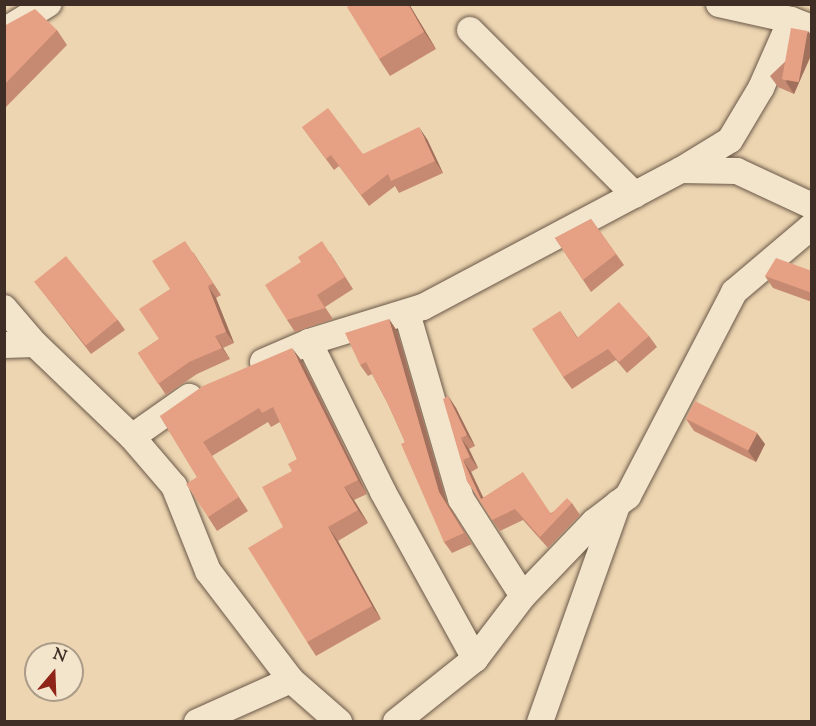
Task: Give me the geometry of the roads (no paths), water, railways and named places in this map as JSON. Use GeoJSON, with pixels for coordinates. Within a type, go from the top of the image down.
{"type":"FeatureCollection","features":[{"type":"Feature","properties":{"kind":"street"},"geometry":{"type":"LineString","coordinates":[[4,31],[48,4]]}},
{"type":"Feature","properties":{"kind":"street"},"geometry":{"type":"LineString","coordinates":[[237,373],[309,342],[407,314],[681,170],[730,140],[801,24],[718,4]]}},
{"type":"Feature","properties":{"kind":"street"},"geometry":{"type":"LineString","coordinates":[[470,30],[634,195]]}},
{"type":"Feature","properties":{"kind":"street"},"geometry":{"type":"LineString","coordinates":[[681,170],[737,171],[812,206]]}},
{"type":"Feature","properties":{"kind":"street"},"geometry":{"type":"LineString","coordinates":[[396,722],[475,659],[523,597],[594,522],[627,496],[735,292],[812,226]]}},
{"type":"Feature","properties":{"kind":"street"},"geometry":{"type":"LineString","coordinates":[[4,308],[34,344],[132,437],[174,486],[208,571],[291,680],[339,722]]}},
{"type":"Feature","properties":{"kind":"street"},"geometry":{"type":"LineString","coordinates":[[407,314],[461,499],[523,597]]}},
{"type":"Feature","properties":{"kind":"street"},"geometry":{"type":"LineString","coordinates":[[309,342],[383,492],[475,659]]}},
{"type":"Feature","properties":{"kind":"street"},"geometry":{"type":"LineString","coordinates":[[4,345],[34,344]]}},
{"type":"Feature","properties":{"kind":"street"},"geometry":{"type":"LineString","coordinates":[[132,437],[205,386]]}},
{"type":"Feature","properties":{"kind":"street"},"geometry":{"type":"LineString","coordinates":[[540,722],[618,503]]}},
{"type":"Feature","properties":{"kind":"street"},"geometry":{"type":"LineString","coordinates":[[197,722],[291,680]]}}]}
